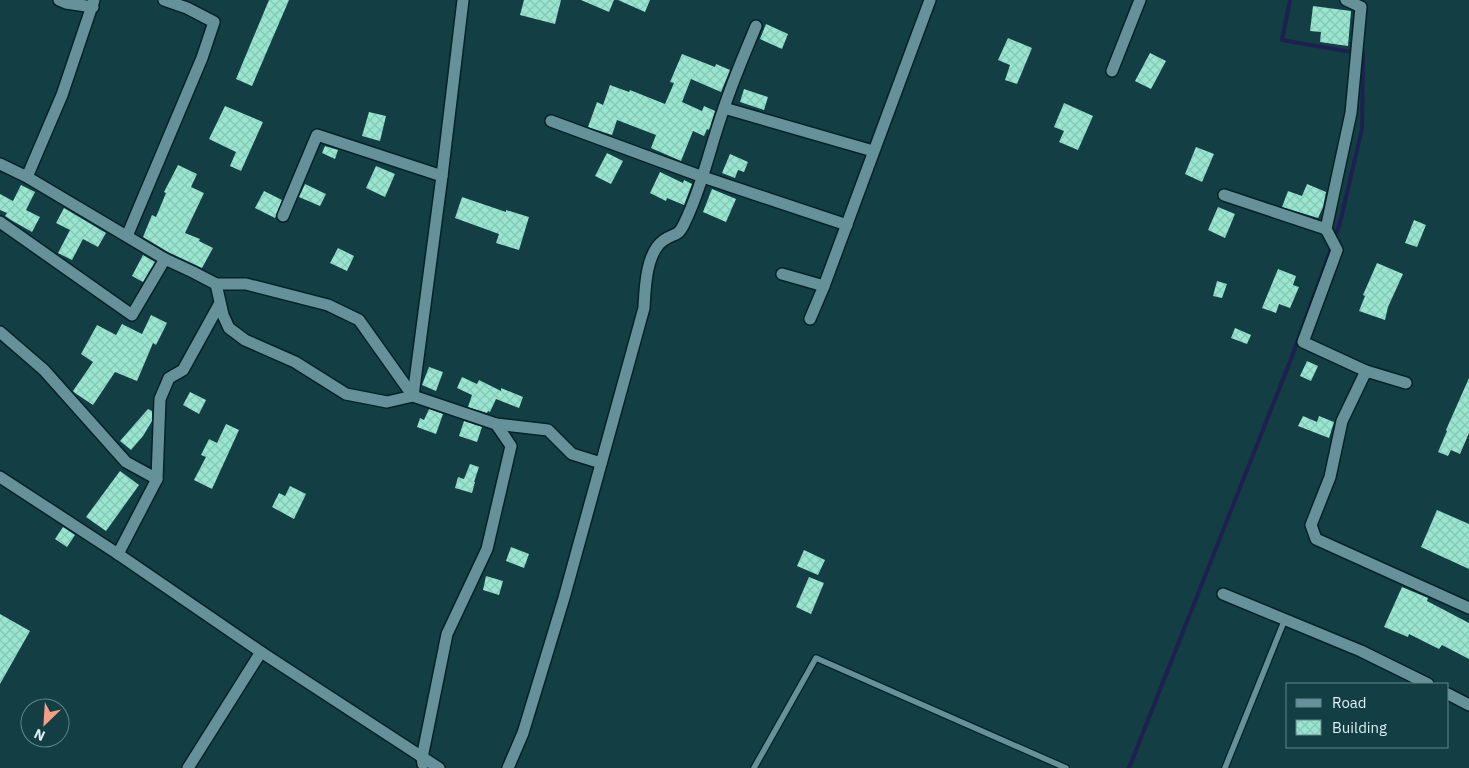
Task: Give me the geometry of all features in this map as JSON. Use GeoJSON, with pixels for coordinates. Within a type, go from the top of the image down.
{"type":"FeatureCollection","features":[{"type":"Feature","properties":{"kind":"street"},"geometry":{"type":"LineString","coordinates":[[27,177],[62,95],[93,3],[66,3],[59,0]]}},
{"type":"Feature","properties":{"kind":"street"},"geometry":{"type":"LineString","coordinates":[[127,236],[202,58],[214,22],[187,8],[164,0]]}},
{"type":"Feature","properties":{"kind":"street"},"geometry":{"type":"LineString","coordinates":[[413,396],[463,0]]}},
{"type":"Feature","properties":{"kind":"street"},"geometry":{"type":"LineString","coordinates":[[810,319],[847,225],[930,0]]}},
{"type":"Feature","properties":{"kind":"street"},"geometry":{"type":"LineString","coordinates":[[1112,71],[1140,0]]}},
{"type":"Feature","properties":{"kind":"street"},"geometry":{"type":"LineString","coordinates":[[1346,0],[1361,7],[1351,113],[1328,233],[1336,249],[1329,274],[1303,342],[1366,371],[1406,382]]}},
{"type":"Feature","properties":{"kind":"street"},"geometry":{"type":"LineString","coordinates":[[508,768],[523,734],[564,598],[644,308],[645,279],[653,255],[663,240],[678,235],[684,225],[703,178],[724,108],[756,26]]}},
{"type":"Feature","properties":{"kind":"street"},"geometry":{"type":"LineString","coordinates":[[724,108],[873,151]]}},
{"type":"Feature","properties":{"kind":"street"},"geometry":{"type":"LineString","coordinates":[[551,121],[703,178],[847,225]]}},
{"type":"Feature","properties":{"kind":"street"},"geometry":{"type":"LineString","coordinates":[[283,216],[317,135],[442,176]]}},
{"type":"Feature","properties":{"kind":"street"},"geometry":{"type":"LineString","coordinates":[[0,164],[27,177],[165,260],[216,284],[246,284],[328,305],[358,320],[413,396]]}},
{"type":"Feature","properties":{"kind":"street"},"geometry":{"type":"LineString","coordinates":[[1224,195],[1328,233]]}},
{"type":"Feature","properties":{"kind":"street"},"geometry":{"type":"LineString","coordinates":[[0,222],[132,316],[165,260]]}},
{"type":"Feature","properties":{"kind":"street"},"geometry":{"type":"LineString","coordinates":[[782,274],[824,286]]}},
{"type":"Feature","properties":{"kind":"street"},"geometry":{"type":"LineString","coordinates":[[216,284],[220,303],[229,328],[245,340],[295,362],[346,394],[387,402],[413,396],[496,424],[548,430],[572,454],[601,463]]}},
{"type":"Feature","properties":{"kind":"street"},"geometry":{"type":"LineString","coordinates":[[118,554],[157,479],[160,399],[169,378],[183,370],[220,303]]}},
{"type":"Feature","properties":{"kind":"street"},"geometry":{"type":"LineString","coordinates":[[0,332],[44,370],[126,462],[157,479]]}},
{"type":"Feature","properties":{"kind":"street"},"geometry":{"type":"LineString","coordinates":[[1366,371],[1342,421],[1330,477],[1311,526],[1316,539],[1469,608]]}},
{"type":"Feature","properties":{"kind":"street"},"geometry":{"type":"LineString","coordinates":[[423,763],[447,634],[487,549],[511,446],[496,424]]}},
{"type":"Feature","properties":{"kind":"street"},"geometry":{"type":"LineString","coordinates":[[0,477],[118,554],[423,763],[439,768]]}},
{"type":"Feature","properties":{"kind":"street"},"geometry":{"type":"LineString","coordinates":[[1223,594],[1361,650],[1426,683]]}},
{"type":"Feature","properties":{"kind":"street"},"geometry":{"type":"LineString","coordinates":[[188,768],[262,652]]}},
{"type":"Feature","properties":{"kind":"street"},"geometry":{"type":"LineString","coordinates":[[1449,695],[1469,705]]}},
{"type":"Feature","properties":{"kind":"lane"},"geometry":{"type":"LineString","coordinates":[[1225,768],[1285,620]]}},
{"type":"Feature","properties":{"kind":"lane"},"geometry":{"type":"LineString","coordinates":[[754,768],[816,658],[1066,768]]}},
{"type":"Feature","properties":{"kind":"building"},"geometry":{"type":"Polygon","coordinates":[[[269,0],[289,0],[252,86],[236,79],[269,0]]]}},
{"type":"Feature","properties":{"kind":"building"},"geometry":{"type":"Polygon","coordinates":[[[524,0],[561,0],[555,24],[520,15],[524,0]]]}},
{"type":"Feature","properties":{"kind":"building"},"geometry":{"type":"Polygon","coordinates":[[[581,0],[614,0],[609,12],[581,0]]]}},
{"type":"Feature","properties":{"kind":"building"},"geometry":{"type":"Polygon","coordinates":[[[618,0],[650,0],[645,12],[618,0]]]}},
{"type":"Feature","properties":{"kind":"building"},"geometry":{"type":"Polygon","coordinates":[[[1313,6],[1351,11],[1348,46],[1320,42],[1321,32],[1310,31],[1313,6]]]}},
{"type":"Feature","properties":{"kind":"building"},"geometry":{"type":"Polygon","coordinates":[[[766,24],[788,34],[782,49],[760,39],[766,24]]]}},
{"type":"Feature","properties":{"kind":"building"},"geometry":{"type":"Polygon","coordinates":[[[1008,38],[1032,48],[1017,84],[1005,80],[1010,65],[998,60],[1008,38]]]}},
{"type":"Feature","properties":{"kind":"building"},"geometry":{"type":"Polygon","coordinates":[[[1150,53],[1166,61],[1151,89],[1135,81],[1150,53]]]}},
{"type":"Feature","properties":{"kind":"building"},"geometry":{"type":"Polygon","coordinates":[[[682,54],[715,67],[716,64],[730,70],[721,92],[691,79],[682,102],[702,111],[704,106],[715,111],[709,130],[707,129],[704,136],[693,131],[681,161],[651,148],[656,135],[617,120],[612,135],[588,127],[597,102],[603,105],[610,85],[629,92],[630,90],[665,104],[674,83],[670,82],[682,54]]]}},
{"type":"Feature","properties":{"kind":"building"},"geometry":{"type":"Polygon","coordinates":[[[744,89],[768,97],[764,110],[740,102],[744,89]]]}},
{"type":"Feature","properties":{"kind":"building"},"geometry":{"type":"Polygon","coordinates":[[[1064,103],[1093,116],[1078,150],[1059,142],[1064,131],[1054,127],[1064,103]]]}},
{"type":"Feature","properties":{"kind":"building"},"geometry":{"type":"Polygon","coordinates":[[[225,106],[263,122],[241,171],[230,166],[236,152],[209,139],[225,106]]]}},
{"type":"Feature","properties":{"kind":"building"},"geometry":{"type":"Polygon","coordinates":[[[369,112],[386,116],[380,141],[362,136],[369,112]]]}},
{"type":"Feature","properties":{"kind":"building"},"geometry":{"type":"Polygon","coordinates":[[[325,146],[338,150],[335,159],[322,153],[325,146]]]}},
{"type":"Feature","properties":{"kind":"building"},"geometry":{"type":"Polygon","coordinates":[[[1196,147],[1214,154],[1202,182],[1185,174],[1196,147]]]}},
{"type":"Feature","properties":{"kind":"building"},"geometry":{"type":"Polygon","coordinates":[[[607,153],[623,161],[611,184],[595,176],[607,153]]]}},
{"type":"Feature","properties":{"kind":"building"},"geometry":{"type":"Polygon","coordinates":[[[730,154],[748,162],[744,172],[738,170],[735,178],[722,173],[730,154]]]}},
{"type":"Feature","properties":{"kind":"building"},"geometry":{"type":"Polygon","coordinates":[[[178,165],[197,174],[191,187],[204,193],[185,233],[200,239],[199,241],[213,248],[202,268],[168,252],[143,237],[152,215],[156,217],[166,193],[164,192],[178,165]]]}},
{"type":"Feature","properties":{"kind":"building"},"geometry":{"type":"Polygon","coordinates":[[[376,166],[395,174],[385,197],[366,188],[376,166]]]}},
{"type":"Feature","properties":{"kind":"building"},"geometry":{"type":"Polygon","coordinates":[[[660,172],[683,183],[684,180],[692,184],[684,205],[667,198],[666,201],[650,193],[660,172]]]}},
{"type":"Feature","properties":{"kind":"building"},"geometry":{"type":"Polygon","coordinates":[[[305,184],[326,194],[320,206],[299,197],[305,184]]]}},
{"type":"Feature","properties":{"kind":"building"},"geometry":{"type":"Polygon","coordinates":[[[1307,184],[1326,192],[1323,207],[1318,218],[1282,207],[1288,191],[1302,196],[1307,184]]]}},
{"type":"Feature","properties":{"kind":"building"},"geometry":{"type":"Polygon","coordinates":[[[21,185],[35,192],[26,210],[40,217],[32,232],[5,216],[7,213],[0,210],[0,194],[13,201],[21,185]]]}},
{"type":"Feature","properties":{"kind":"building"},"geometry":{"type":"Polygon","coordinates":[[[712,189],[736,199],[726,222],[703,212],[712,189]]]}},
{"type":"Feature","properties":{"kind":"building"},"geometry":{"type":"Polygon","coordinates":[[[264,191],[282,200],[275,218],[255,208],[264,191]]]}},
{"type":"Feature","properties":{"kind":"building"},"geometry":{"type":"Polygon","coordinates":[[[462,197],[506,212],[506,210],[529,217],[519,250],[496,243],[499,234],[455,218],[462,197]]]}},
{"type":"Feature","properties":{"kind":"building"},"geometry":{"type":"Polygon","coordinates":[[[1218,207],[1235,214],[1225,238],[1208,230],[1218,207]]]}},
{"type":"Feature","properties":{"kind":"building"},"geometry":{"type":"Polygon","coordinates":[[[64,208],[106,233],[98,247],[83,239],[72,260],[58,253],[70,230],[56,223],[64,208]]]}},
{"type":"Feature","properties":{"kind":"building"},"geometry":{"type":"Polygon","coordinates":[[[1414,220],[1426,225],[1417,247],[1405,243],[1414,220]]]}},
{"type":"Feature","properties":{"kind":"building"},"geometry":{"type":"Polygon","coordinates":[[[338,248],[354,256],[347,271],[330,263],[338,248]]]}},
{"type":"Feature","properties":{"kind":"building"},"geometry":{"type":"Polygon","coordinates":[[[143,255],[155,262],[143,282],[132,276],[143,255]]]}},
{"type":"Feature","properties":{"kind":"building"},"geometry":{"type":"Polygon","coordinates":[[[1377,263],[1403,274],[1388,307],[1385,320],[1359,311],[1365,296],[1363,295],[1377,263]]]}},
{"type":"Feature","properties":{"kind":"building"},"geometry":{"type":"Polygon","coordinates":[[[1278,269],[1296,276],[1293,285],[1299,287],[1290,308],[1279,304],[1276,313],[1262,308],[1278,269]]]}},
{"type":"Feature","properties":{"kind":"building"},"geometry":{"type":"Polygon","coordinates":[[[1217,281],[1227,284],[1222,298],[1213,296],[1217,281]]]}},
{"type":"Feature","properties":{"kind":"building"},"geometry":{"type":"Polygon","coordinates":[[[151,315],[167,323],[156,345],[153,343],[137,381],[115,372],[93,405],[73,391],[93,362],[81,354],[97,325],[116,335],[122,324],[142,334],[151,315]]]}},
{"type":"Feature","properties":{"kind":"building"},"geometry":{"type":"Polygon","coordinates":[[[1235,328],[1251,335],[1247,344],[1231,338],[1235,328]]]}},
{"type":"Feature","properties":{"kind":"building"},"geometry":{"type":"Polygon","coordinates":[[[1307,361],[1318,366],[1311,381],[1300,376],[1307,361]]]}},
{"type":"Feature","properties":{"kind":"building"},"geometry":{"type":"Polygon","coordinates":[[[429,367],[443,372],[436,391],[422,385],[429,367]]]}},
{"type":"Feature","properties":{"kind":"building"},"geometry":{"type":"Polygon","coordinates":[[[462,377],[477,384],[479,380],[501,391],[501,388],[523,397],[519,408],[496,399],[490,412],[488,411],[487,413],[468,407],[472,395],[457,388],[462,377]]]}},
{"type":"Feature","properties":{"kind":"building"},"geometry":{"type":"Polygon","coordinates":[[[1469,378],[1469,433],[1460,454],[1451,450],[1448,456],[1438,452],[1469,378]]]}},
{"type":"Feature","properties":{"kind":"building"},"geometry":{"type":"Polygon","coordinates":[[[190,392],[206,400],[199,414],[183,405],[190,392]]]}},
{"type":"Feature","properties":{"kind":"building"},"geometry":{"type":"Polygon","coordinates":[[[148,409],[152,411],[152,421],[143,436],[131,450],[120,441],[148,409]]]}},
{"type":"Feature","properties":{"kind":"building"},"geometry":{"type":"Polygon","coordinates":[[[429,409],[443,414],[436,434],[417,427],[420,418],[424,420],[429,409]]]}},
{"type":"Feature","properties":{"kind":"building"},"geometry":{"type":"Polygon","coordinates":[[[1303,416],[1317,422],[1319,416],[1334,422],[1329,438],[1298,426],[1303,416]]]}},
{"type":"Feature","properties":{"kind":"building"},"geometry":{"type":"Polygon","coordinates":[[[464,421],[482,427],[477,442],[459,436],[464,421]]]}},
{"type":"Feature","properties":{"kind":"building"},"geometry":{"type":"Polygon","coordinates":[[[226,424],[239,430],[212,489],[194,480],[206,457],[201,455],[209,439],[217,443],[226,424]]]}},
{"type":"Feature","properties":{"kind":"building"},"geometry":{"type":"Polygon","coordinates":[[[470,464],[479,467],[472,493],[455,488],[458,477],[464,479],[470,464]]]}},
{"type":"Feature","properties":{"kind":"building"},"geometry":{"type":"Polygon","coordinates":[[[120,471],[139,485],[106,531],[86,517],[120,471]]]}},
{"type":"Feature","properties":{"kind":"building"},"geometry":{"type":"Polygon","coordinates":[[[290,486],[306,494],[294,519],[272,507],[279,493],[285,496],[290,486]]]}},
{"type":"Feature","properties":{"kind":"building"},"geometry":{"type":"Polygon","coordinates":[[[1437,510],[1469,524],[1469,569],[1421,547],[1437,510]]]}},
{"type":"Feature","properties":{"kind":"building"},"geometry":{"type":"Polygon","coordinates":[[[63,527],[75,535],[67,547],[55,539],[63,527]]]}},
{"type":"Feature","properties":{"kind":"building"},"geometry":{"type":"Polygon","coordinates":[[[511,547],[529,554],[524,568],[506,561],[511,547]]]}},
{"type":"Feature","properties":{"kind":"building"},"geometry":{"type":"Polygon","coordinates":[[[804,550],[825,560],[818,575],[797,566],[804,550]]]}},
{"type":"Feature","properties":{"kind":"building"},"geometry":{"type":"Polygon","coordinates":[[[486,576],[503,581],[499,595],[483,590],[486,576]]]}},
{"type":"Feature","properties":{"kind":"building"},"geometry":{"type":"Polygon","coordinates":[[[809,577],[824,583],[811,614],[796,607],[809,577]]]}},
{"type":"Feature","properties":{"kind":"building"},"geometry":{"type":"Polygon","coordinates":[[[1402,587],[1428,598],[1427,601],[1469,623],[1469,659],[1442,645],[1439,649],[1409,634],[1408,637],[1384,627],[1402,587]]]}},
{"type":"Feature","properties":{"kind":"building"},"geometry":{"type":"Polygon","coordinates":[[[0,614],[30,631],[0,684],[0,614]]]}},
{"type":"Feature","properties":{"kind":"waterway"},"geometry":{"type":"LineString","coordinates":[[1290,0],[1282,40],[1363,54],[1362,129],[1340,223],[1334,239]]}},
{"type":"Feature","properties":{"kind":"waterway"},"geometry":{"type":"LineString","coordinates":[[1129,768],[1291,359],[1332,246]]}}]}
